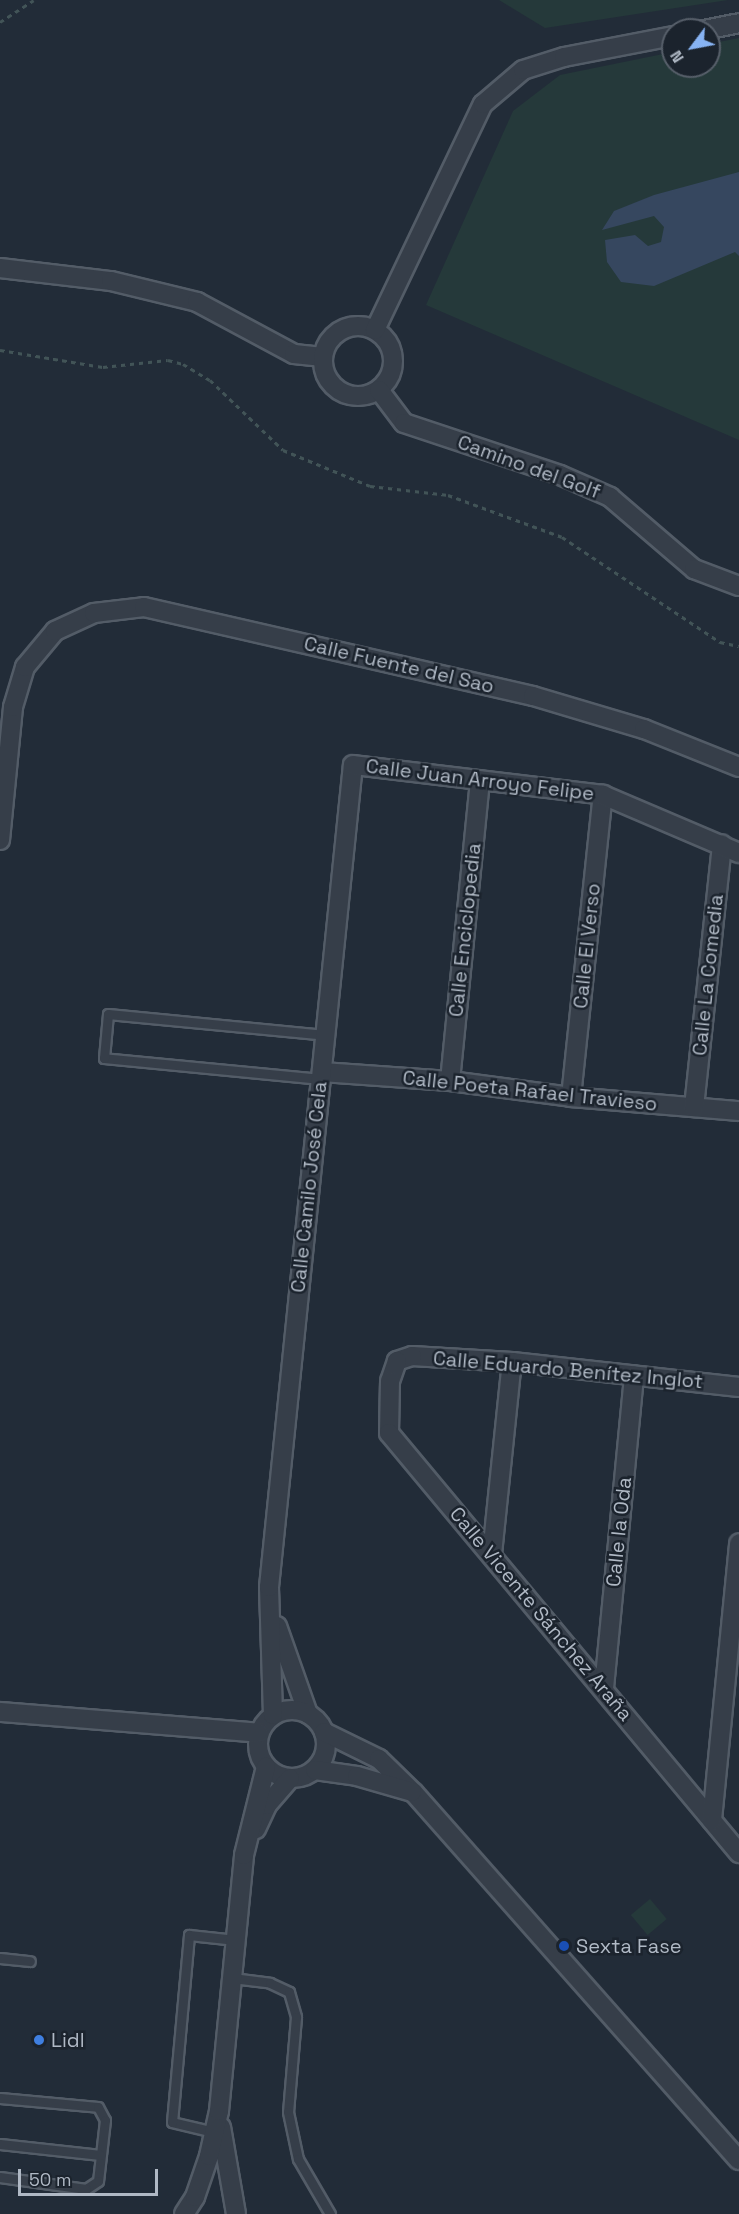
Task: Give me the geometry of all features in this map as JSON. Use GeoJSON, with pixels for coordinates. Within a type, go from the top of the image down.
{"type":"FeatureCollection","features":[{"type":"Feature","properties":{"kind":"street"},"geometry":{"type":"LineString","coordinates":[[721,27],[739,23]]}},
{"type":"Feature","properties":{"kind":"street"},"geometry":{"type":"LineString","coordinates":[[375,330],[483,104],[523,70],[564,57],[661,38]]}},
{"type":"Feature","properties":{"kind":"street"},"geometry":{"type":"LineString","coordinates":[[0,268],[111,281],[197,302],[294,354],[323,357]]}},
{"type":"Feature","properties":{"kind":"street"},"geometry":{"type":"LineString","coordinates":[[362,326],[375,330],[389,345],[394,366],[379,390],[357,397],[345,395],[327,380],[323,357],[336,333],[362,326]]}},
{"type":"Feature","properties":{"kind":"street","name":"Camino del Golf"},"geometry":{"type":"LineString","coordinates":[[379,390],[404,423],[560,475],[610,497],[693,569],[739,586]]}},
{"type":"Feature","properties":{"kind":"street","name":"Calle Fuente del Sao"},"geometry":{"type":"LineString","coordinates":[[0,840],[13,707],[25,667],[55,631],[94,613],[144,607],[533,696],[644,729],[739,767]]}},
{"type":"Feature","properties":{"kind":"street","name":"Calle Juan Arroyo Felipe"},"geometry":{"type":"LineString","coordinates":[[353,765],[603,795],[739,853]]}},
{"type":"Feature","properties":{"kind":"street","name":"Calle Camilo José Cela"},"geometry":{"type":"LineString","coordinates":[[273,1715],[271,1563],[353,765]]}},
{"type":"Feature","properties":{"kind":"street","name":"Calle Enciclopedia"},"geometry":{"type":"LineString","coordinates":[[450,1081],[480,780]]}},
{"type":"Feature","properties":{"kind":"street","name":"Calle El Verso"},"geometry":{"type":"LineString","coordinates":[[571,1097],[603,795]]}},
{"type":"Feature","properties":{"kind":"street","name":"Calle La Comedia"},"geometry":{"type":"LineString","coordinates":[[694,1107],[722,844]]}},
{"type":"Feature","properties":{"kind":"street","name":"Calle Poeta Rafael Travieso"},"geometry":{"type":"LineString","coordinates":[[321,1076],[450,1081],[571,1097],[739,1111]]}},
{"type":"Feature","properties":{"kind":"street","name":"Calle Eduardo Benítez Inglot"},"geometry":{"type":"LineString","coordinates":[[397,1361],[412,1356],[512,1362],[739,1387]]}},
{"type":"Feature","properties":{"kind":"street","name":"Calle Vicente Sánchez Araña"},"geometry":{"type":"LineString","coordinates":[[397,1361],[390,1381],[389,1433],[604,1688],[739,1853]]}},
{"type":"Feature","properties":{"kind":"street"},"geometry":{"type":"LineString","coordinates":[[492,1554],[512,1362]]}},
{"type":"Feature","properties":{"kind":"street","name":"Calle la Oda"},"geometry":{"type":"LineString","coordinates":[[604,1688],[634,1375]]}},
{"type":"Feature","properties":{"kind":"street"},"geometry":{"type":"LineString","coordinates":[[711,1820],[739,1543]]}},
{"type":"Feature","properties":{"kind":"street","name":"Calle Camilo José Cela"},"geometry":{"type":"LineString","coordinates":[[271,1610],[308,1714]]}},
{"type":"Feature","properties":{"kind":"street"},"geometry":{"type":"LineString","coordinates":[[184,2214],[195,2197],[219,2110],[243,1855],[263,1762],[259,1733],[273,1715],[291,1710],[308,1714],[324,1732],[379,1759],[414,1792],[736,2159]]}},
{"type":"Feature","properties":{"kind":"street"},"geometry":{"type":"LineString","coordinates":[[0,1712],[259,1733]]}},
{"type":"Feature","properties":{"kind":"street"},"geometry":{"type":"LineString","coordinates":[[216,1731],[290,1779]]}},
{"type":"Feature","properties":{"kind":"street"},"geometry":{"type":"LineString","coordinates":[[315,1770],[325,1752],[324,1732]]}},
{"type":"Feature","properties":{"kind":"street"},"geometry":{"type":"LineString","coordinates":[[243,1855],[267,1805],[290,1779],[315,1770],[357,1776],[414,1792]]}},
{"type":"Feature","properties":{"kind":"street"},"geometry":{"type":"LineString","coordinates":[[219,2110],[236,2214]]}},
{"type":"Feature","properties":{"kind":"lane"},"geometry":{"type":"LineString","coordinates":[[321,1076],[104,1058],[108,1014],[325,1035]]}},
{"type":"Feature","properties":{"kind":"lane"},"geometry":{"type":"LineString","coordinates":[[214,2132],[172,2122],[189,1935],[236,1940]]}},
{"type":"Feature","properties":{"kind":"lane"},"geometry":{"type":"LineString","coordinates":[[0,1958],[30,1961]]}},
{"type":"Feature","properties":{"kind":"lane"},"geometry":{"type":"LineString","coordinates":[[232,1978],[270,1983],[289,1992],[296,2017],[288,2112],[298,2159],[330,2214]]}},
{"type":"Feature","properties":{"kind":"lane"},"geometry":{"type":"LineString","coordinates":[[0,2098],[98,2107],[105,2120],[98,2181],[86,2189],[0,2177]]}},
{"type":"Feature","properties":{"kind":"lane"},"geometry":{"type":"LineString","coordinates":[[0,2144],[100,2155]]}},
{"type":"Feature","properties":{"kind":"path"},"geometry":{"type":"LineString","coordinates":[[0,22],[34,0]]}},
{"type":"Feature","properties":{"kind":"path"},"geometry":{"type":"LineString","coordinates":[[0,350],[103,367],[168,360],[183,364],[210,380],[283,450],[370,486],[448,495],[562,537],[720,642],[739,646]]}},
{"type":"Feature","properties":{"kind":"green space"},"geometry":{"type":"Polygon","coordinates":[[[499,0],[728,0],[545,28],[499,0]]]}},
{"type":"Feature","properties":{"kind":"green space"},"geometry":{"type":"Polygon","coordinates":[[[739,38],[739,440],[426,305],[513,111],[560,75],[661,54],[661,78],[721,78],[721,42],[739,38]]]}},
{"type":"Feature","properties":{"kind":"green space"},"geometry":{"type":"Polygon","coordinates":[[[650,1899],[667,1919],[648,1935],[631,1915],[650,1899]]]}},
{"type":"Feature","properties":{"kind":"water"},"geometry":{"type":"Polygon","coordinates":[[[739,172],[739,256],[735,252],[654,286],[621,282],[607,262],[605,240],[635,235],[648,246],[661,242],[664,227],[654,216],[602,230],[614,211],[654,195],[739,172]]]}},
{"type":"Feature","properties":{"kind":"place","name":"Sexta Fase"},"geometry":{"type":"Point","coordinates":[564,1946]}},
{"type":"Feature","properties":{"kind":"place","name":"Lidl"},"geometry":{"type":"Point","coordinates":[39,2040]}}]}
